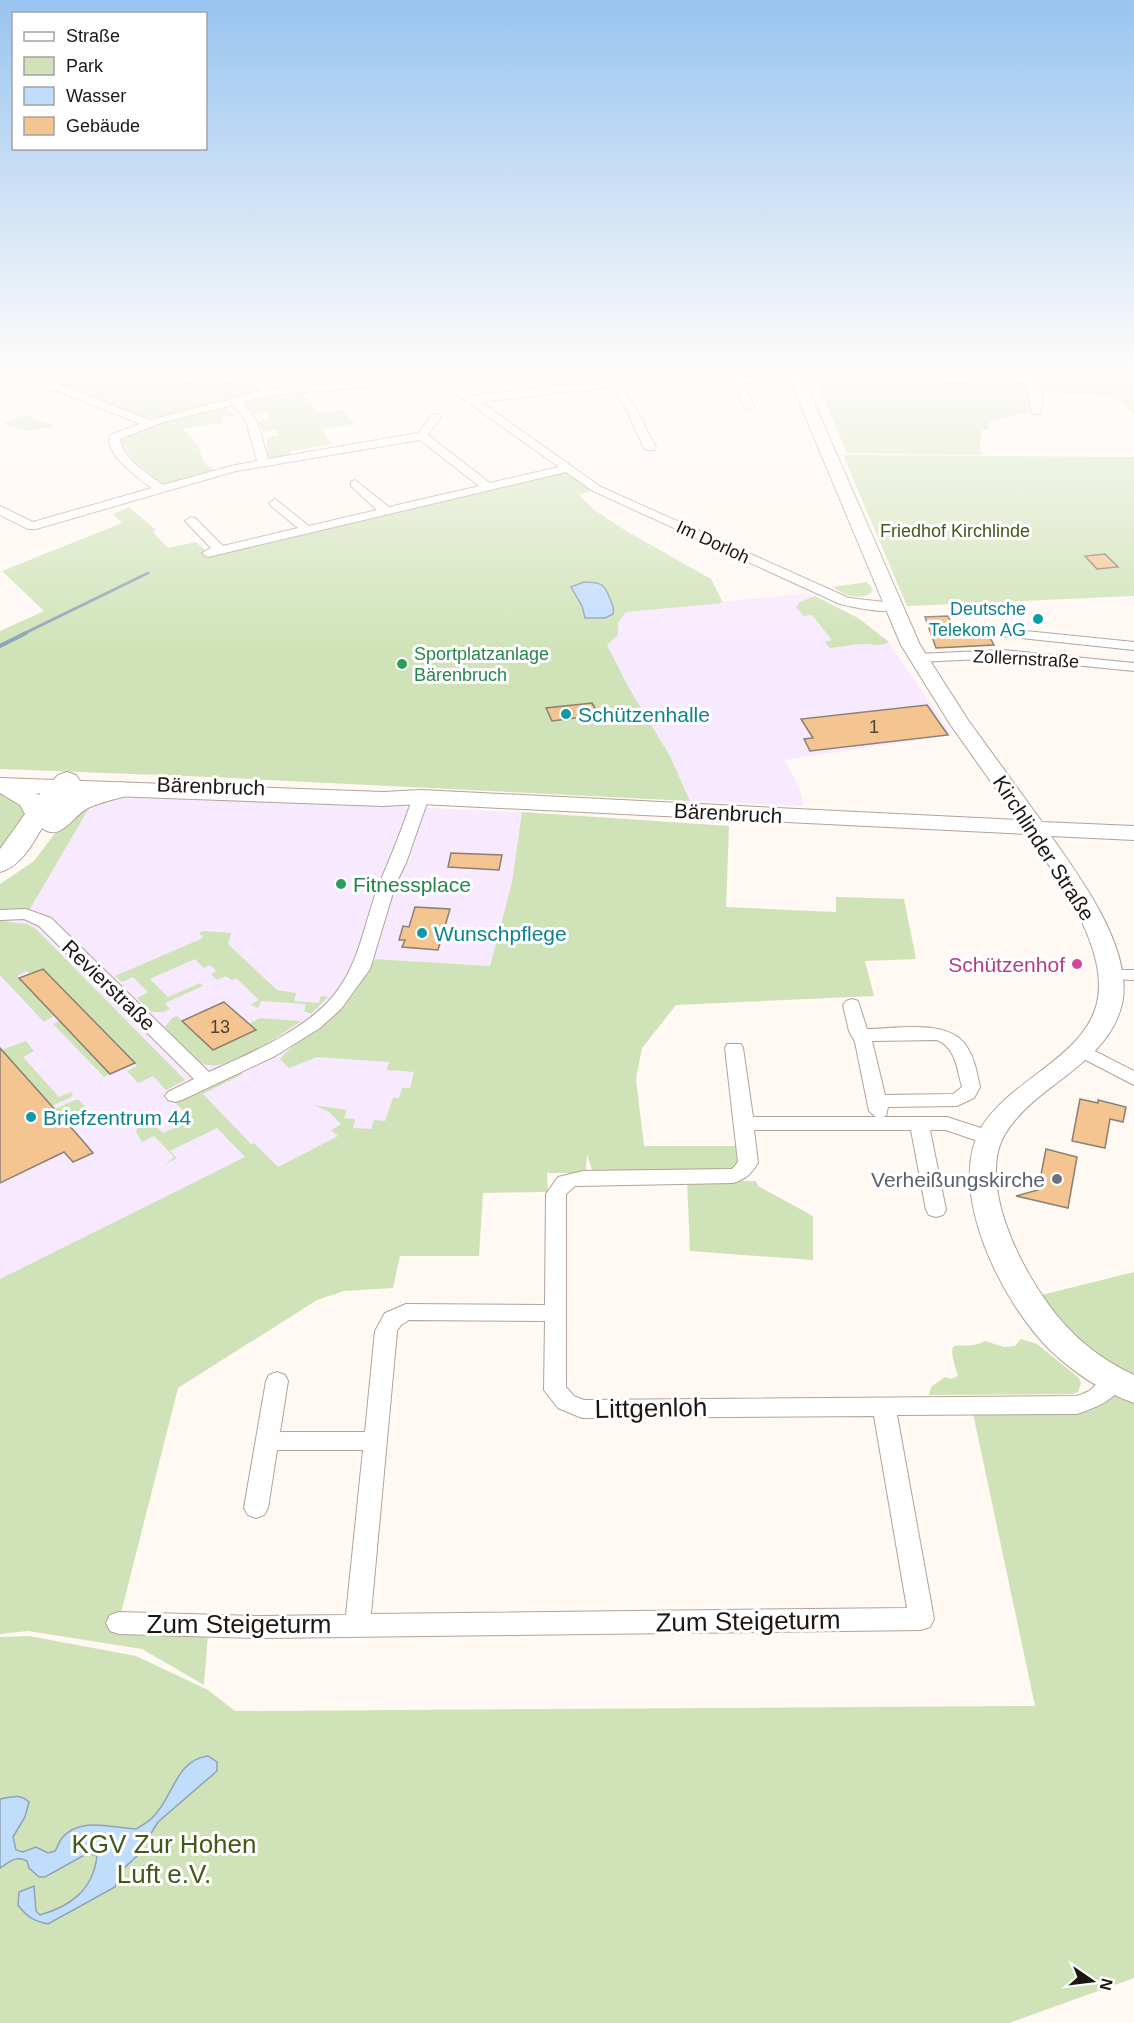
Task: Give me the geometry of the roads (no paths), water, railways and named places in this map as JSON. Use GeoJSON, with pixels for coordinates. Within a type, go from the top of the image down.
{"type":"FeatureCollection","features":[{"type":"Feature","properties":{"kind":"highway"},"geometry":{"type":"LineString","coordinates":[[1,782],[26,795],[45,820]]}},
{"type":"Feature","properties":{"kind":"highway"},"geometry":{"type":"LineString","coordinates":[[0,879],[26,860],[65,785]]}},
{"type":"Feature","properties":{"kind":"highway"},"geometry":{"type":"LineString","coordinates":[[0,864],[45,820],[77,803],[100,794],[120,790]]}},
{"type":"Feature","properties":{"kind":"main road","name":"Kirchlinder Straße"},"geometry":{"type":"LineString","coordinates":[[832,462],[893,606],[918,658],[1036,830],[1081,900],[1107,956],[1123,975],[1103,1019],[1081,1050],[1018,1101],[1003,1116],[989,1138]]}},
{"type":"Feature","properties":{"kind":"main road","name":"Bärenbruch"},"geometry":{"type":"LineString","coordinates":[[1,782],[375,791],[421,797],[1134,834]]}},
{"type":"Feature","properties":{"kind":"main road","name":"Bärenbruch"},"geometry":{"type":"LineString","coordinates":[[65,785],[120,790],[383,799],[421,797]]}},
{"type":"Feature","properties":{"kind":"main road"},"geometry":{"type":"LineString","coordinates":[[989,1138],[983,1165],[984,1195],[1013,1277],[1025,1299],[1054,1334],[1092,1366],[1124,1385]]}},
{"type":"Feature","properties":{"kind":"street"},"geometry":{"type":"LineString","coordinates":[[130,462],[160,489]]}},
{"type":"Feature","properties":{"kind":"street"},"geometry":{"type":"LineString","coordinates":[[0,510],[32,526],[160,489],[267,462]]}},
{"type":"Feature","properties":{"kind":"street"},"geometry":{"type":"LineString","coordinates":[[456,462],[488,487]]}},
{"type":"Feature","properties":{"kind":"street","name":"Im Dorloh"},"geometry":{"type":"LineString","coordinates":[[557,462],[597,489],[845,601],[872,606],[893,606]]}},
{"type":"Feature","properties":{"kind":"street"},"geometry":{"type":"LineString","coordinates":[[191,521],[214,552],[566,469]]}},
{"type":"Feature","properties":{"kind":"street"},"geometry":{"type":"LineString","coordinates":[[355,484],[386,511]]}},
{"type":"Feature","properties":{"kind":"street"},"geometry":{"type":"LineString","coordinates":[[275,502],[307,530]]}},
{"type":"Feature","properties":{"kind":"street","name":"Zollernstraße"},"geometry":{"type":"LineString","coordinates":[[1006,633],[1134,646]]}},
{"type":"Feature","properties":{"kind":"street","name":"Zollernstraße"},"geometry":{"type":"LineString","coordinates":[[918,658],[1003,654],[1134,667]]}},
{"type":"Feature","properties":{"kind":"street"},"geometry":{"type":"LineString","coordinates":[[175,1096],[268,1052],[314,1024],[335,1005],[361,969],[388,883],[398,863],[421,797]]}},
{"type":"Feature","properties":{"kind":"street","name":"Revierstraße"},"geometry":{"type":"LineString","coordinates":[[0,915],[26,914],[45,922],[207,1081]]}},
{"type":"Feature","properties":{"kind":"street"},"geometry":{"type":"LineString","coordinates":[[852,1005],[858,1031],[862,1035],[881,1123]]}},
{"type":"Feature","properties":{"kind":"street"},"geometry":{"type":"LineString","coordinates":[[862,1035],[940,1034],[951,1038],[959,1045],[971,1087],[967,1094],[957,1100],[877,1101]]}},
{"type":"Feature","properties":{"kind":"street","name":"Littgenloh"},"geometry":{"type":"LineString","coordinates":[[734,1048],[748,1163],[739,1174],[733,1176],[576,1178],[566,1180],[559,1186],[556,1194],[555,1390],[566,1402],[582,1409],[1077,1405],[1124,1385]]}},
{"type":"Feature","properties":{"kind":"street"},"geometry":{"type":"LineString","coordinates":[[1081,1050],[1134,1079]]}},
{"type":"Feature","properties":{"kind":"street"},"geometry":{"type":"LineString","coordinates":[[919,1123],[936,1210]]}},
{"type":"Feature","properties":{"kind":"street"},"geometry":{"type":"LineString","coordinates":[[744,1124],[947,1124],[989,1138]]}},
{"type":"Feature","properties":{"kind":"street","name":"Zum Steigeturm"},"geometry":{"type":"LineString","coordinates":[[358,1624],[386,1332],[393,1318],[406,1312],[555,1313]]}},
{"type":"Feature","properties":{"kind":"street"},"geometry":{"type":"LineString","coordinates":[[255,1508],[277,1381]]}},
{"type":"Feature","properties":{"kind":"street","name":"Zum Steigeturm"},"geometry":{"type":"LineString","coordinates":[[119,1623],[260,1627],[358,1624],[921,1619],[884,1405]]}},
{"type":"Feature","properties":{"kind":"street"},"geometry":{"type":"LineString","coordinates":[[267,1441],[375,1441]]}},
{"type":"Feature","properties":{"kind":"water"},"geometry":{"type":"Polygon","coordinates":[[[584,582],[598,583],[604,587],[613,605],[613,614],[605,618],[585,618],[582,606],[571,587],[584,582]]]}},
{"type":"Feature","properties":{"kind":"water"},"geometry":{"type":"Polygon","coordinates":[[[208,1756],[217,1762],[217,1771],[158,1822],[137,1856],[122,1870],[115,1887],[48,1924],[31,1918],[21,1909],[18,1905],[19,1892],[34,1886],[36,1911],[40,1915],[71,1901],[79,1895],[91,1878],[97,1856],[88,1853],[45,1877],[39,1877],[23,1859],[13,1860],[0,1868],[0,1799],[19,1797],[29,1802],[25,1817],[13,1837],[16,1850],[23,1852],[36,1847],[48,1853],[55,1851],[62,1838],[69,1831],[78,1827],[97,1825],[136,1829],[140,1827],[159,1810],[181,1772],[197,1759],[208,1756]]]}},
{"type":"Feature","properties":{"kind":"waterway"},"geometry":{"type":"LineString","coordinates":[[23,634],[148,573]]}},
{"type":"Feature","properties":{"kind":"waterway"},"geometry":{"type":"LineString","coordinates":[[0,646],[26,633]]}},
{"type":"Feature","properties":{"kind":"place","name":"Deutsche Telekom AG"},"geometry":{"type":"Point","coordinates":[1038,619]}},
{"type":"Feature","properties":{"kind":"place","name":"Sportplatzanlage Bärenbruch"},"geometry":{"type":"Point","coordinates":[402,664]}},
{"type":"Feature","properties":{"kind":"place","name":"Schützenhalle"},"geometry":{"type":"Point","coordinates":[566,714]}},
{"type":"Feature","properties":{"kind":"place","name":"Fitnessplace"},"geometry":{"type":"Point","coordinates":[341,884]}},
{"type":"Feature","properties":{"kind":"place","name":"Wunschpflege"},"geometry":{"type":"Point","coordinates":[422,933]}},
{"type":"Feature","properties":{"kind":"place","name":"Schützenhof"},"geometry":{"type":"Point","coordinates":[1077,964]}},
{"type":"Feature","properties":{"kind":"place","name":"Briefzentrum 44"},"geometry":{"type":"Point","coordinates":[31,1117]}},
{"type":"Feature","properties":{"kind":"place","name":"Verheißungskirche"},"geometry":{"type":"Point","coordinates":[1057,1179]}},
{"type":"Feature","properties":{"kind":"park label","name":"Friedhof Kirchlinde"},"geometry":{"type":"Point","coordinates":[955,531]}},
{"type":"Feature","properties":{"kind":"park label","name":"KGV Zur Hohen Luft e.V."},"geometry":{"type":"Point","coordinates":[164,1858]}}]}
